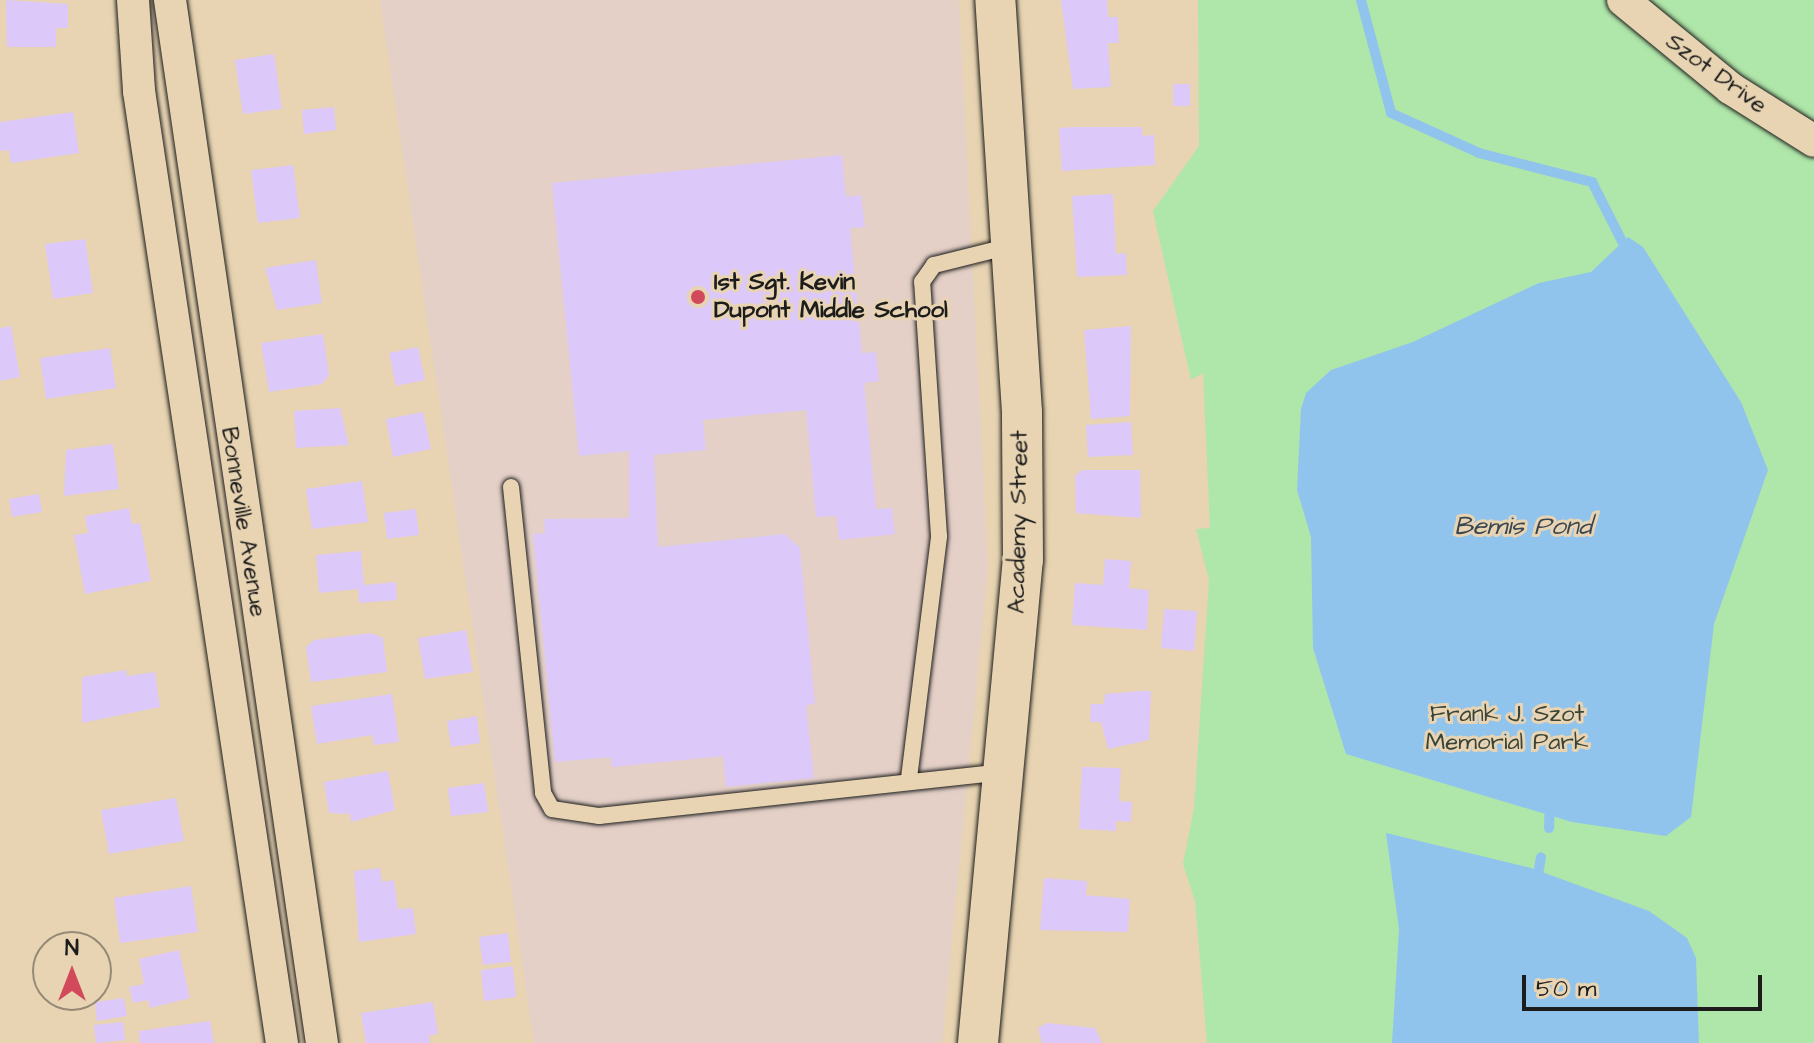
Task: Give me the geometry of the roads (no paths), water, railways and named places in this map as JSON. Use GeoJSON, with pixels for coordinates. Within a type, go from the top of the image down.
{"type":"FeatureCollection","features":[{"type":"Feature","properties":{"kind":"street","name":"Bonneville Avenue"},"geometry":{"type":"LineString","coordinates":[[133,0],[139,91],[282,1043]]}},
{"type":"Feature","properties":{"kind":"street","name":"Bonneville Avenue"},"geometry":{"type":"LineString","coordinates":[[170,0],[322,1043]]}},
{"type":"Feature","properties":{"kind":"street","name":"Academy Street"},"geometry":{"type":"LineString","coordinates":[[978,1043],[1023,560],[1010,246],[995,0]]}},
{"type":"Feature","properties":{"kind":"street","name":"Szot Drive"},"geometry":{"type":"LineString","coordinates":[[1623,0],[1730,88],[1814,141]]}},
{"type":"Feature","properties":{"kind":"lane"},"geometry":{"type":"LineString","coordinates":[[909,778],[939,536],[922,282],[934,265],[1010,246]]}},
{"type":"Feature","properties":{"kind":"lane"},"geometry":{"type":"LineString","coordinates":[[511,487],[543,793],[552,809],[599,816],[909,778],[1003,772]]}},
{"type":"Feature","properties":{"kind":"water","name":"Bemis Pond"},"geometry":{"type":"Polygon","coordinates":[[[1628,237],[1643,247],[1741,402],[1768,470],[1714,624],[1691,817],[1666,836],[1572,822],[1346,754],[1313,648],[1311,537],[1297,490],[1301,409],[1306,393],[1331,370],[1413,342],[1539,283],[1591,272],[1628,237]]]}},
{"type":"Feature","properties":{"kind":"water"},"geometry":{"type":"Polygon","coordinates":[[[1386,833],[1531,868],[1649,911],[1687,938],[1696,958],[1699,1043],[1392,1043],[1399,929],[1386,833]]]}},
{"type":"Feature","properties":{"kind":"waterway"},"geometry":{"type":"LineString","coordinates":[[1361,0],[1391,113],[1479,153],[1592,182],[1627,251]]}},
{"type":"Feature","properties":{"kind":"waterway"},"geometry":{"type":"LineString","coordinates":[[1549,828],[1550,802]]}},
{"type":"Feature","properties":{"kind":"waterway"},"geometry":{"type":"LineString","coordinates":[[1537,880],[1541,857]]}},
{"type":"Feature","properties":{"kind":"place","name":"Ist Sgt. Kevin Dupont Middle School"},"geometry":{"type":"Point","coordinates":[698,297]}},
{"type":"Feature","properties":{"kind":"park label","name":"Frank J. Szot Memorial Park"},"geometry":{"type":"Point","coordinates":[1507,729]}}]}
